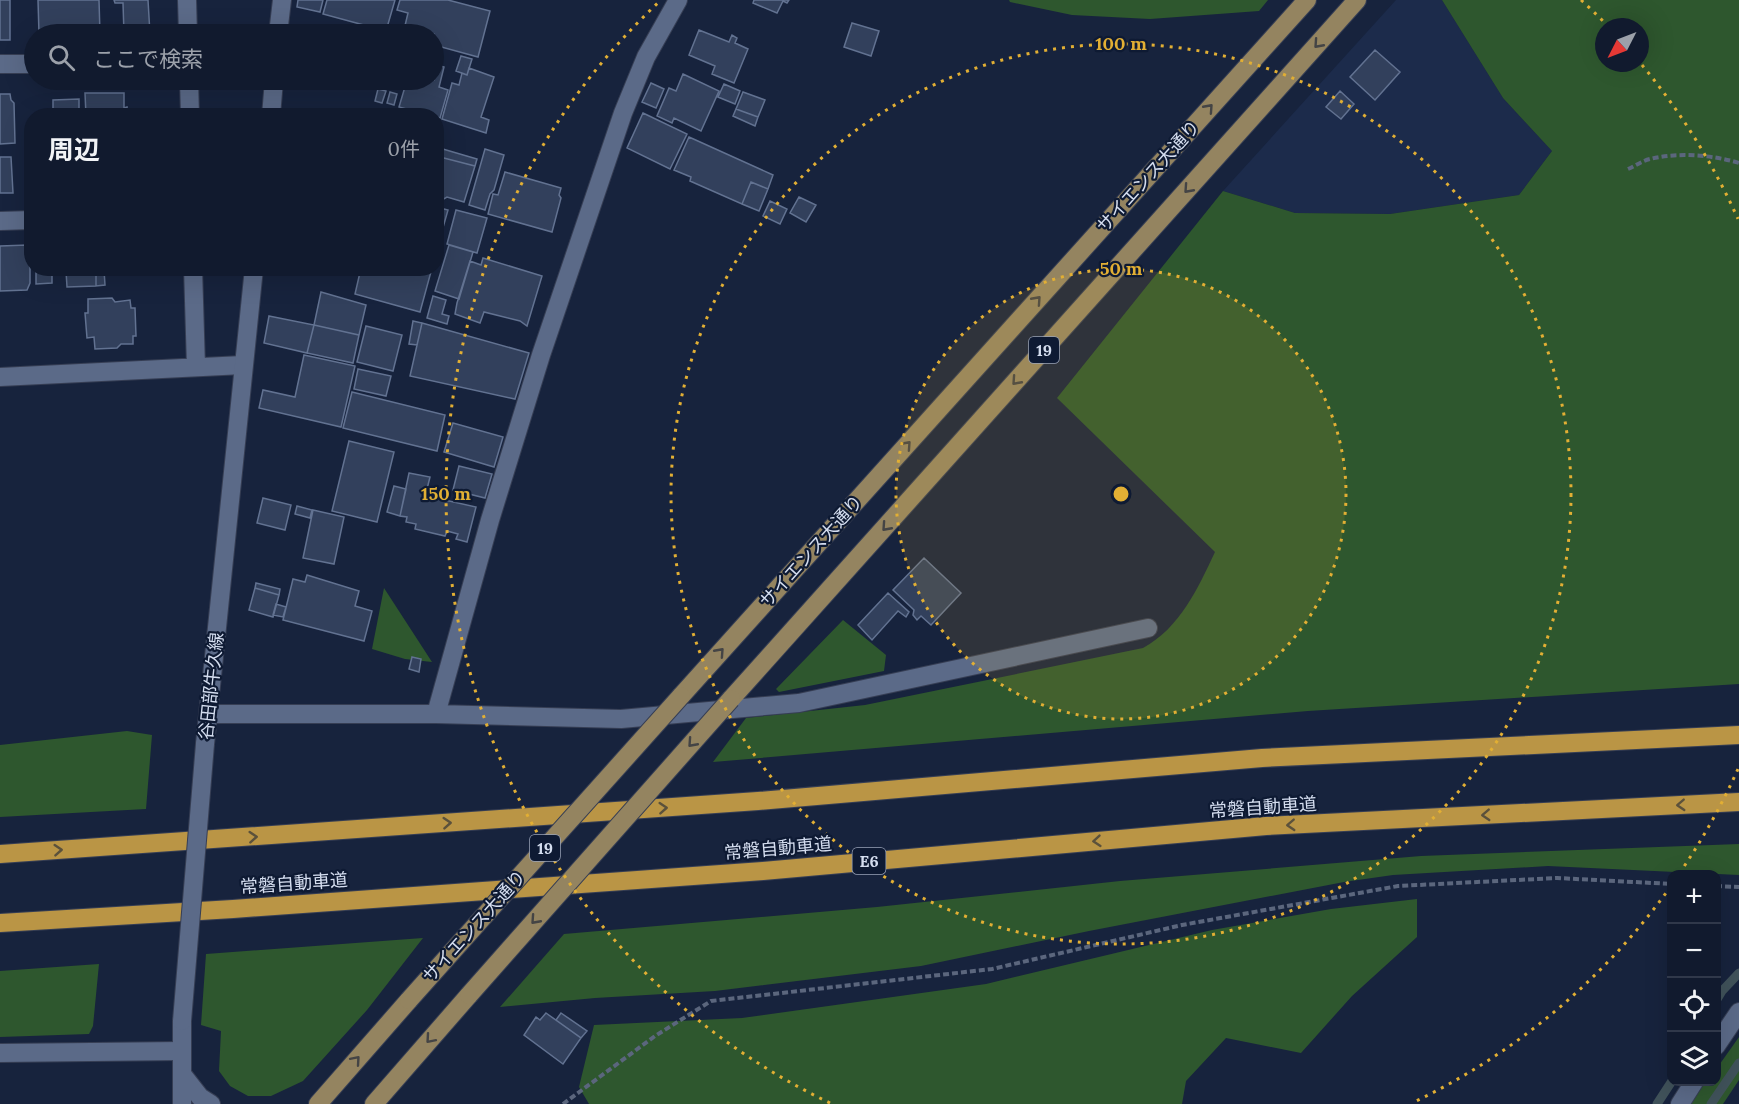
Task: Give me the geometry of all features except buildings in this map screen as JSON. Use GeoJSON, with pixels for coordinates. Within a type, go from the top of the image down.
{"type":"FeatureCollection","features":[{"type":"Feature","properties":{"kind":"highway"},"geometry":{"type":"LineString","coordinates":[[0,854],[758,801],[1262,758],[1739,735]]}},
{"type":"Feature","properties":{"kind":"highway","name":"常磐自動車道"},"geometry":{"type":"LineString","coordinates":[[0,923],[233,909],[763,871],[1266,826],[1739,802]]}},
{"type":"Feature","properties":{"kind":"main road","name":"サイエンス大通り"},"geometry":{"type":"LineString","coordinates":[[318,1104],[1306,0]]}},
{"type":"Feature","properties":{"kind":"main road","name":"19"},"geometry":{"type":"LineString","coordinates":[[374,1104],[731,699],[1357,0]]}},
{"type":"Feature","properties":{"kind":"street"},"geometry":{"type":"LineString","coordinates":[[187,0],[188,24]]}},
{"type":"Feature","properties":{"kind":"street"},"geometry":{"type":"LineString","coordinates":[[280,24],[282,0]]}},
{"type":"Feature","properties":{"kind":"street"},"geometry":{"type":"LineString","coordinates":[[436,714],[490,520],[540,356],[624,113],[646,57],[678,0]]}},
{"type":"Feature","properties":{"kind":"street"},"geometry":{"type":"LineString","coordinates":[[0,64],[24,63]]}},
{"type":"Feature","properties":{"kind":"street"},"geometry":{"type":"LineString","coordinates":[[189,90],[190,108]]}},
{"type":"Feature","properties":{"kind":"street"},"geometry":{"type":"LineString","coordinates":[[272,108],[273,90]]}},
{"type":"Feature","properties":{"kind":"street"},"geometry":{"type":"LineString","coordinates":[[0,221],[24,220]]}},
{"type":"Feature","properties":{"kind":"street"},"geometry":{"type":"LineString","coordinates":[[194,276],[196,367]]}},
{"type":"Feature","properties":{"kind":"street","name":"谷田部牛久線"},"geometry":{"type":"LineString","coordinates":[[182,1104],[182,1021],[205,744],[253,276]]}},
{"type":"Feature","properties":{"kind":"street"},"geometry":{"type":"LineString","coordinates":[[0,377],[243,365]]}},
{"type":"Feature","properties":{"kind":"street"},"geometry":{"type":"LineString","coordinates":[[209,714],[436,714],[621,719],[799,703],[1148,628]]}},
{"type":"Feature","properties":{"kind":"street"},"geometry":{"type":"LineString","coordinates":[[1721,1039],[1739,1012]]}},
{"type":"Feature","properties":{"kind":"street"},"geometry":{"type":"LineString","coordinates":[[0,1053],[182,1051]]}},
{"type":"Feature","properties":{"kind":"street"},"geometry":{"type":"LineString","coordinates":[[182,1074],[200,1097],[211,1104]]}},
{"type":"Feature","properties":{"kind":"street"},"geometry":{"type":"LineString","coordinates":[[1680,1104],[1691,1086]]}},
{"type":"Feature","properties":{"kind":"path"},"geometry":{"type":"LineString","coordinates":[[1628,169],[1649,159],[1675,156],[1724,159],[1739,163]]}},
{"type":"Feature","properties":{"kind":"path"},"geometry":{"type":"LineString","coordinates":[[563,1104],[655,1036],[711,1001],[992,969],[1182,925],[1398,886],[1557,878],[1667,884]]}},
{"type":"Feature","properties":{"kind":"path"},"geometry":{"type":"LineString","coordinates":[[1721,886],[1739,887]]}},
{"type":"Feature","properties":{"kind":"shaded area"},"geometry":{"type":"Polygon","coordinates":[[[1396,0],[1442,0],[1503,98],[1552,151],[1519,195],[1390,214],[1295,213],[1223,191],[1396,0]]]}},
{"type":"Feature","properties":{"kind":"green space"},"geometry":{"type":"Polygon","coordinates":[[[1009,0],[1268,0],[1259,11],[1150,19],[1072,15],[1009,0]]]}},
{"type":"Feature","properties":{"kind":"green space"},"geometry":{"type":"Polygon","coordinates":[[[1442,0],[1739,0],[1739,684],[1308,711],[713,762],[746,718],[865,705],[1143,648],[1156,640],[1178,618],[1202,579],[1215,552],[1057,398],[1223,191],[1295,213],[1390,214],[1519,195],[1552,151],[1503,98],[1442,0]]]}},
{"type":"Feature","properties":{"kind":"green space"},"geometry":{"type":"Polygon","coordinates":[[[384,588],[432,662],[405,659],[372,649],[384,588]]]}},
{"type":"Feature","properties":{"kind":"green space"},"geometry":{"type":"Polygon","coordinates":[[[843,620],[886,655],[884,671],[779,692],[776,689],[843,620]]]}},
{"type":"Feature","properties":{"kind":"green space"},"geometry":{"type":"Polygon","coordinates":[[[127,731],[152,735],[146,809],[0,817],[0,745],[127,731]]]}},
{"type":"Feature","properties":{"kind":"green space"},"geometry":{"type":"Polygon","coordinates":[[[1739,844],[1739,875],[1721,874],[1721,870],[1667,872],[1548,866],[1393,875],[1344,882],[1089,931],[921,966],[715,991],[595,998],[500,1007],[564,934],[877,907],[1120,881],[1421,856],[1739,844]]]}},
{"type":"Feature","properties":{"kind":"green space"},"geometry":{"type":"Polygon","coordinates":[[[1417,899],[1417,937],[1352,996],[1301,1053],[1226,1038],[1186,1081],[1182,1104],[589,1104],[579,1087],[594,1025],[742,1018],[986,984],[1212,930],[1331,909],[1417,899]]]}},
{"type":"Feature","properties":{"kind":"green space"},"geometry":{"type":"Polygon","coordinates":[[[423,938],[367,1010],[303,1081],[271,1096],[248,1096],[230,1086],[219,1071],[221,1031],[201,1025],[206,954],[423,938]]]}},
{"type":"Feature","properties":{"kind":"green space"},"geometry":{"type":"Polygon","coordinates":[[[99,964],[93,1026],[89,1034],[0,1037],[0,971],[99,964]]]}},
{"type":"Feature","properties":{"kind":"green space"},"geometry":{"type":"Polygon","coordinates":[[[1739,1037],[1739,1080],[1723,1104],[1688,1104],[1703,1086],[1721,1086],[1721,1062],[1739,1037]]]}},
{"type":"Feature","properties":{"kind":"waterway"},"geometry":{"type":"LineString","coordinates":[[1721,993],[1739,973]]}},
{"type":"Feature","properties":{"kind":"waterway"},"geometry":{"type":"LineString","coordinates":[[1711,1104],[1739,1063]]}},
{"type":"Feature","properties":{"kind":"waterway"},"geometry":{"type":"LineString","coordinates":[[1657,1104],[1669,1086]]}}]}
